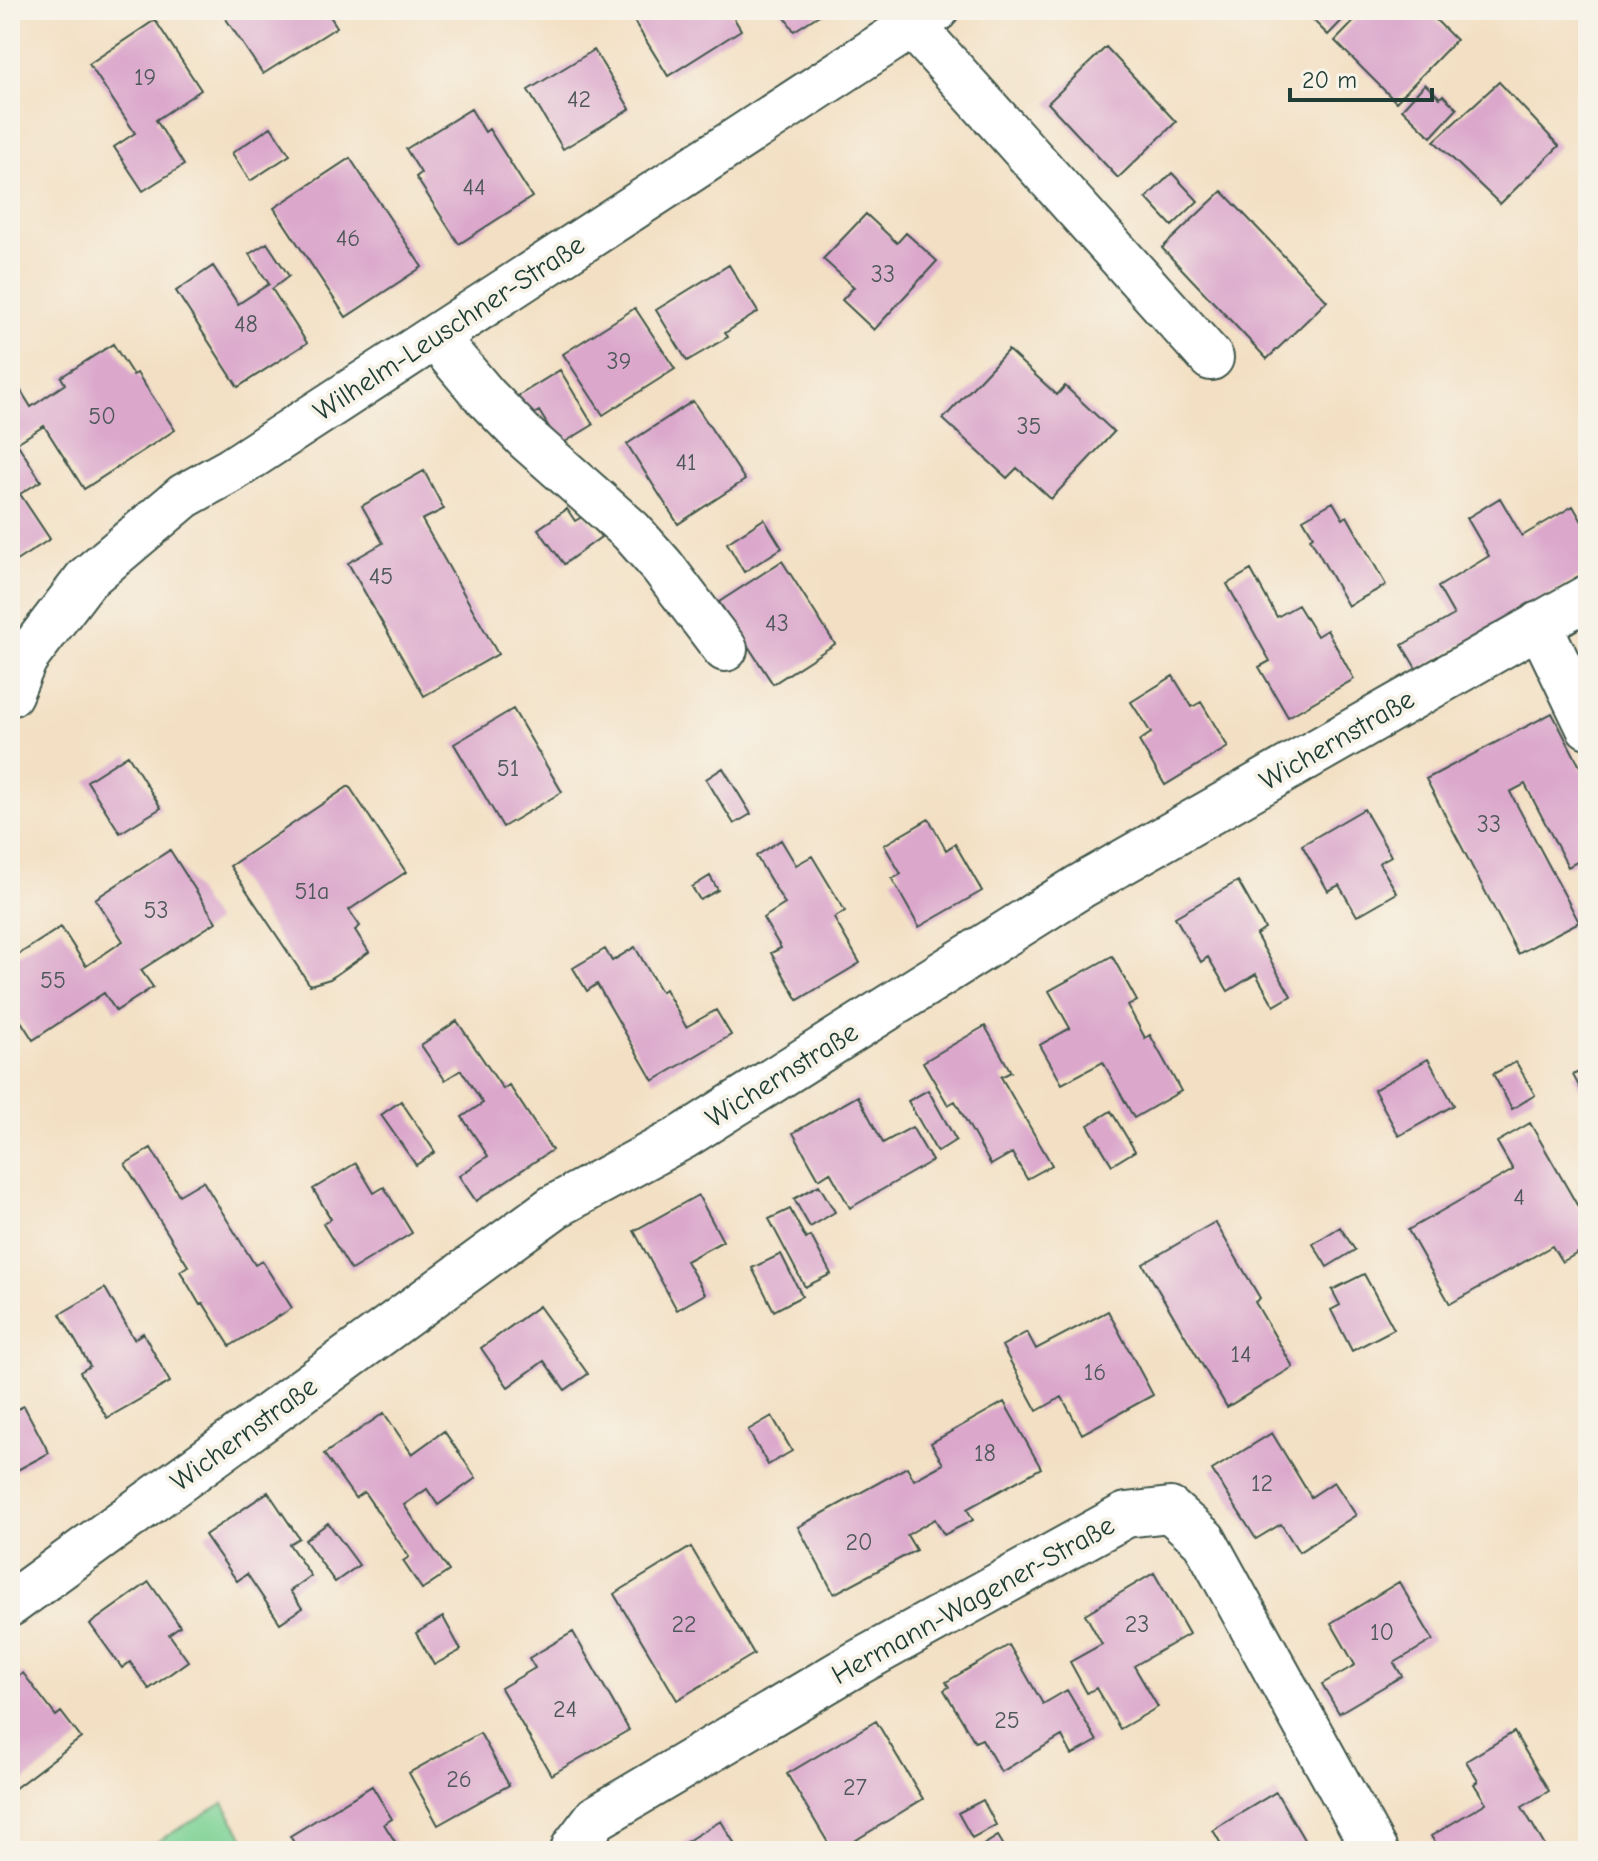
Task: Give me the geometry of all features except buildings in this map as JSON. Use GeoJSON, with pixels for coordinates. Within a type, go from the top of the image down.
{"type":"FeatureCollection","features":[{"type":"Feature","properties":{"kind":"street","name":"Wilhelm-Leuschner-Straße"},"geometry":{"type":"LineString","coordinates":[[10,694],[25,659],[86,579],[184,496],[231,470],[924,18]]}},
{"type":"Feature","properties":{"kind":"street"},"geometry":{"type":"LineString","coordinates":[[924,18],[1211,358]]}},
{"type":"Feature","properties":{"kind":"street"},"geometry":{"type":"LineString","coordinates":[[435,337],[526,438],[631,531],[662,566],[725,649]]}},
{"type":"Feature","properties":{"kind":"street","name":"Wichernstraße"},"geometry":{"type":"LineString","coordinates":[[10,1604],[554,1207],[683,1137],[1081,886],[1588,597]]}},
{"type":"Feature","properties":{"kind":"street"},"geometry":{"type":"LineString","coordinates":[[1539,624],[1588,726]]}},
{"type":"Feature","properties":{"kind":"street","name":"Hermann-Wagener-Straße"},"geometry":{"type":"LineString","coordinates":[[573,1851],[596,1818],[852,1666],[1126,1515],[1170,1510],[1204,1540],[1375,1851]]}},
{"type":"Feature","properties":{"kind":"green space"},"geometry":{"type":"Polygon","coordinates":[[[223,1803],[252,1851],[141,1851],[223,1803]]]}}]}
